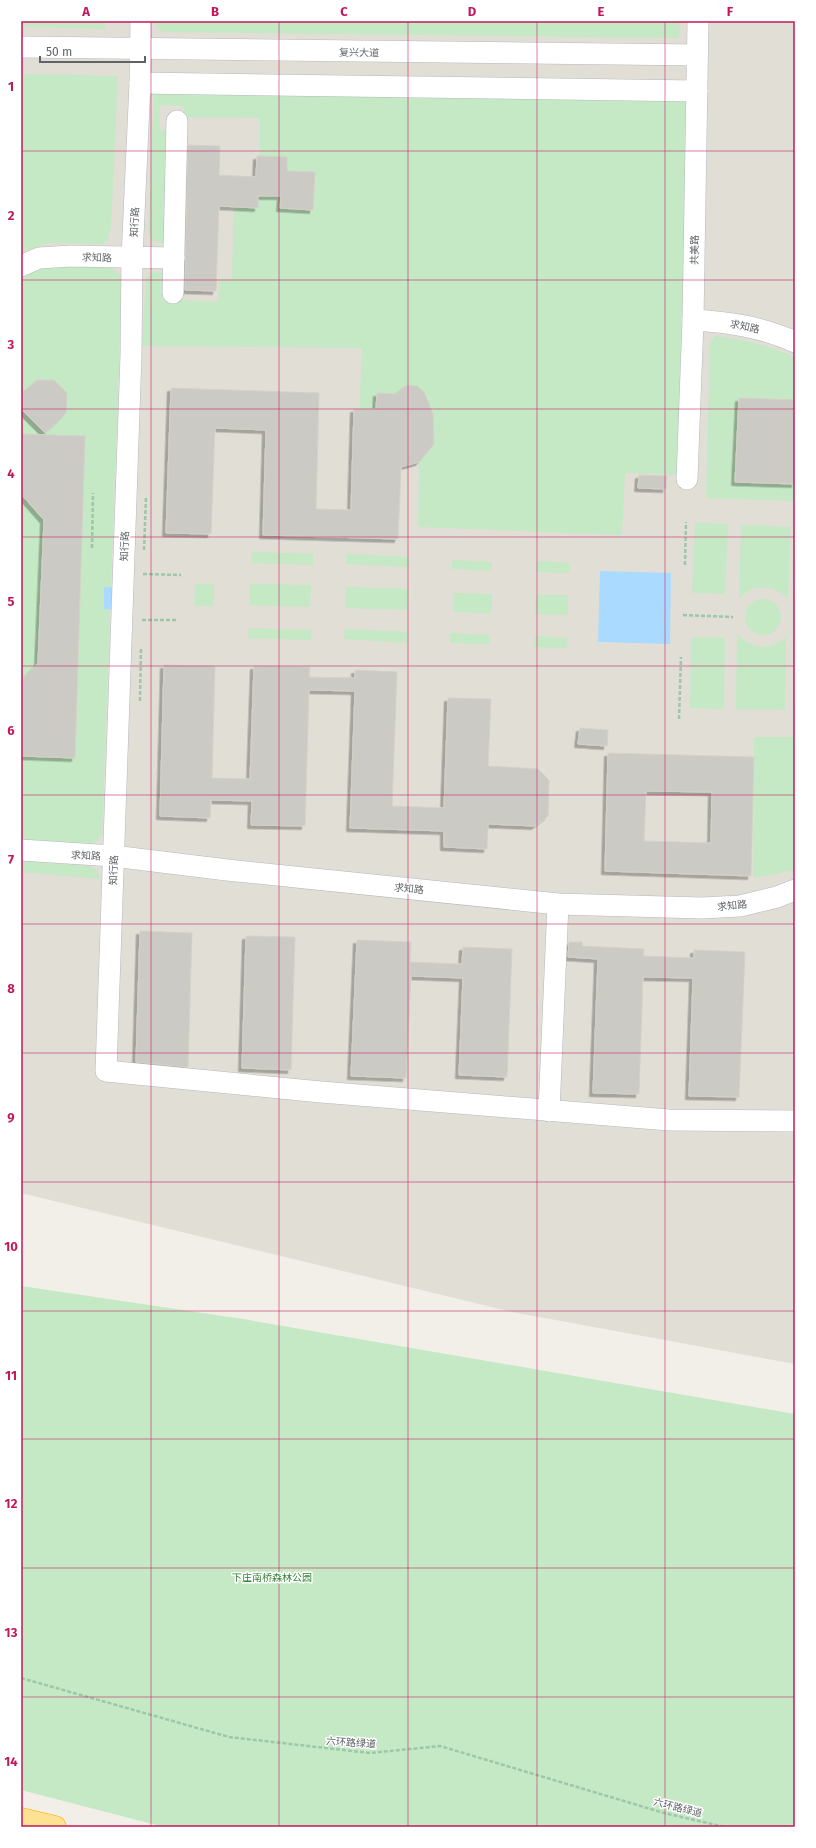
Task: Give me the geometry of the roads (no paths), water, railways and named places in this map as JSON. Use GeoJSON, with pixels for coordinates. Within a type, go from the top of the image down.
{"type":"FeatureCollection","features":[{"type":"Feature","properties":{"kind":"highway"},"geometry":{"type":"LineString","coordinates":[[21,1819],[55,1827]]}},
{"type":"Feature","properties":{"kind":"street","name":"知行路"},"geometry":{"type":"LineString","coordinates":[[140,21],[140,83],[132,258],[106,1071],[549,1111]]}},
{"type":"Feature","properties":{"kind":"street","name":"共美路"},"geometry":{"type":"LineString","coordinates":[[687,479],[693,320],[698,21]]}},
{"type":"Feature","properties":{"kind":"street","name":"复兴大道"},"geometry":{"type":"LineString","coordinates":[[21,47],[697,55]]}},
{"type":"Feature","properties":{"kind":"street"},"geometry":{"type":"LineString","coordinates":[[140,83],[697,91]]}},
{"type":"Feature","properties":{"kind":"street"},"geometry":{"type":"LineString","coordinates":[[173,293],[177,121]]}},
{"type":"Feature","properties":{"kind":"street","name":"求知路"},"geometry":{"type":"LineString","coordinates":[[21,266],[39,258],[72,256],[174,258]]}},
{"type":"Feature","properties":{"kind":"street","name":"求知路"},"geometry":{"type":"LineString","coordinates":[[693,320],[723,322],[759,328],[795,342]]}},
{"type":"Feature","properties":{"kind":"street","name":"求知路"},"geometry":{"type":"LineString","coordinates":[[21,850],[114,856],[227,870],[558,904],[710,908],[740,906],[777,897],[795,890]]}},
{"type":"Feature","properties":{"kind":"street"},"geometry":{"type":"LineString","coordinates":[[558,904],[549,1111],[669,1120],[795,1121]]}},
{"type":"Feature","properties":{"kind":"water"},"geometry":{"type":"Polygon","coordinates":[[[600,571],[671,573],[670,644],[598,642],[600,571]]]}},
{"type":"Feature","properties":{"kind":"water"},"geometry":{"type":"Polygon","coordinates":[[[104,587],[131,588],[130,610],[104,609],[104,587]]]}},
{"type":"Feature","properties":{"kind":"park label","name":"下庄南桥森林公园"},"geometry":{"type":"Point","coordinates":[272,1577]}}]}
